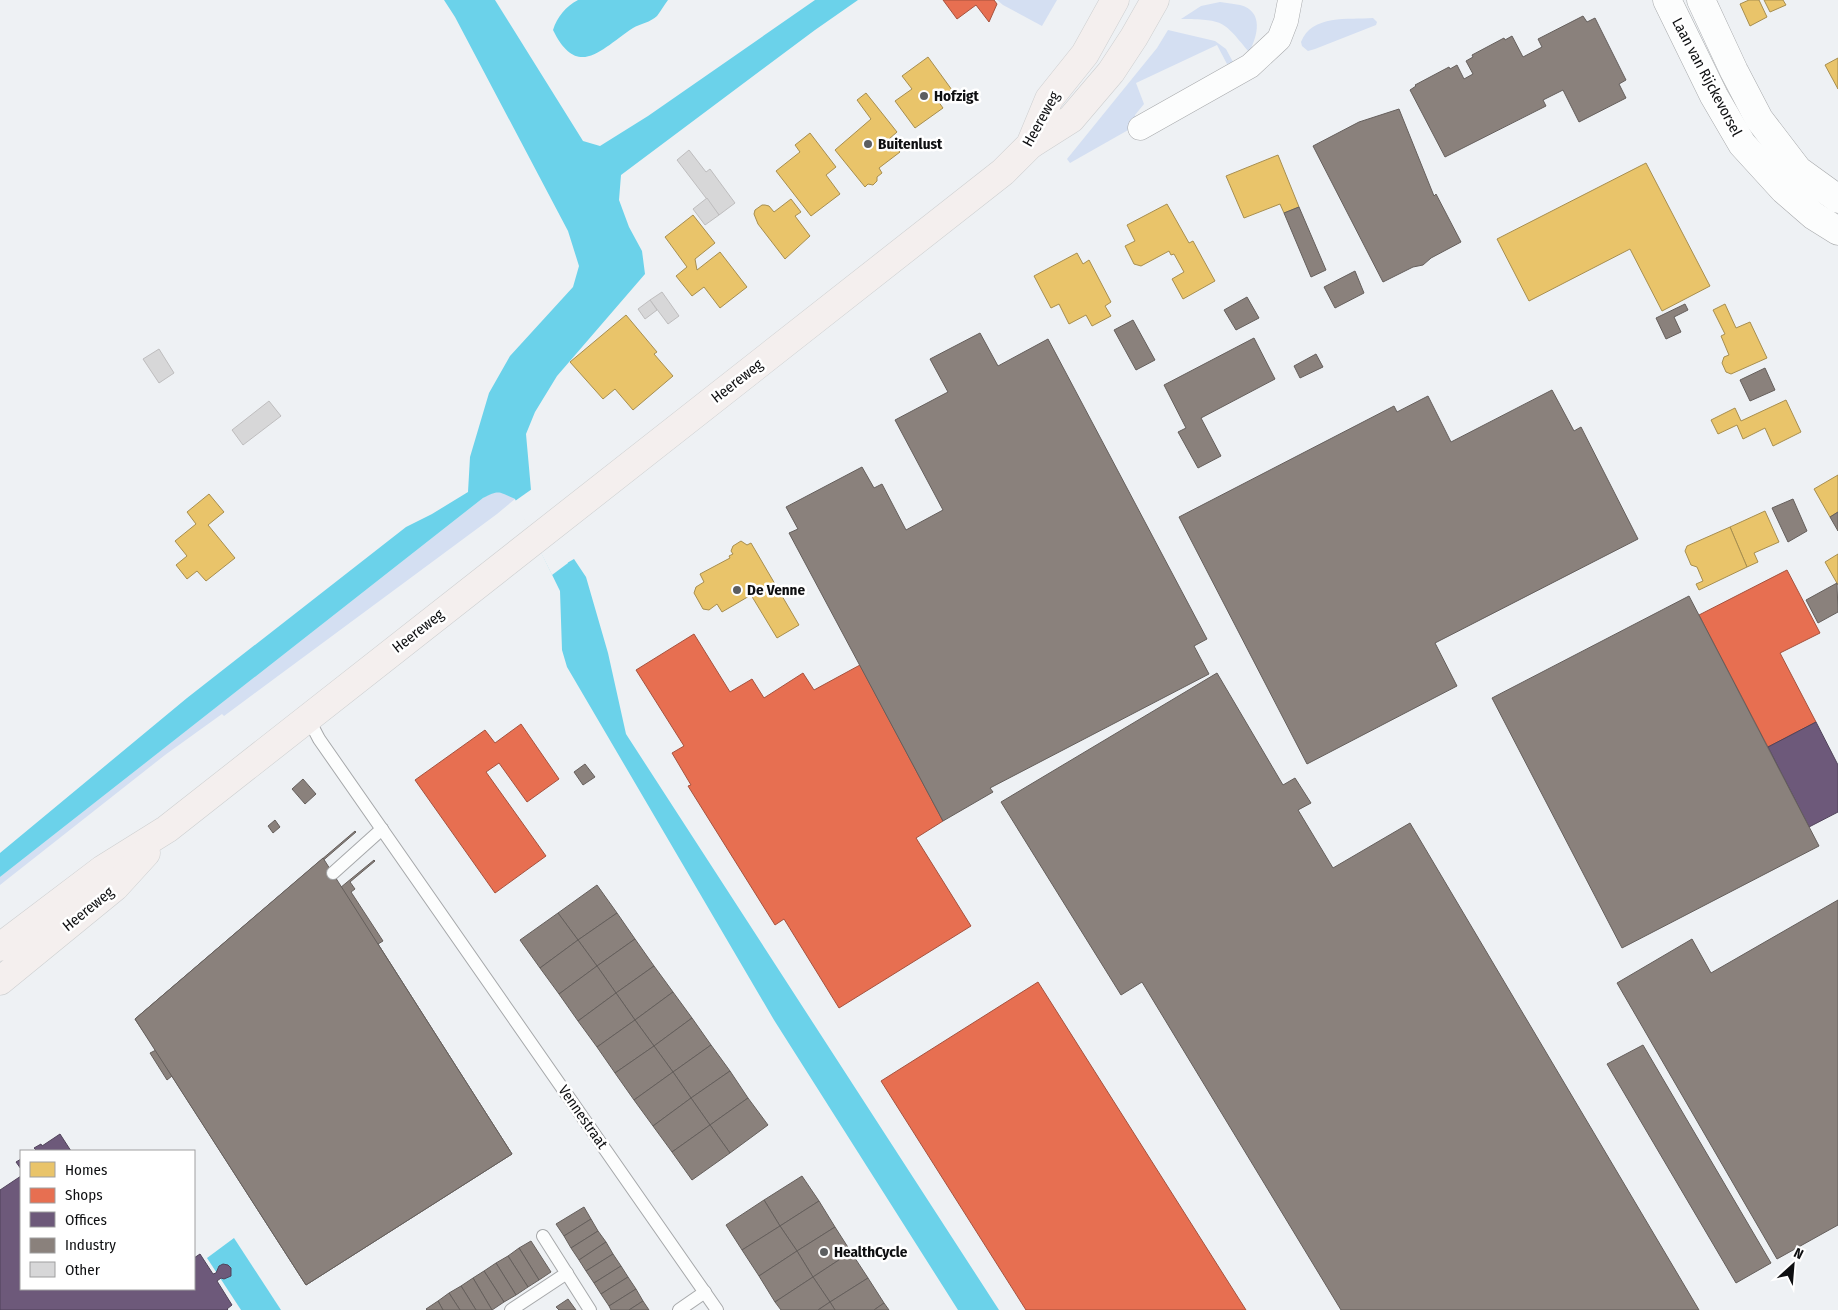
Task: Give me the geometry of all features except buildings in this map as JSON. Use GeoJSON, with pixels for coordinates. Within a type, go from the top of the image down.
{"type":"FeatureCollection","features":[{"type":"Feature","properties":{"kind":"main road","name":"Heereweg"},"geometry":{"type":"LineString","coordinates":[[0,947],[102,869],[167,829],[1003,172],[1030,145],[1049,100],[1084,54],[1115,0]]}},
{"type":"Feature","properties":{"kind":"main road"},"geometry":{"type":"LineString","coordinates":[[1030,145],[1071,119],[1111,72],[1155,0]]}},
{"type":"Feature","properties":{"kind":"main road","name":"Laan van Rijckevorsel"},"geometry":{"type":"LineString","coordinates":[[1667,0],[1714,96],[1742,144],[1784,190],[1814,216],[1838,231]]}},
{"type":"Feature","properties":{"kind":"main road","name":"Laan van Rijckevorsel"},"geometry":{"type":"LineString","coordinates":[[1701,0],[1759,119],[1798,170],[1838,200]]}},
{"type":"Feature","properties":{"kind":"main road","name":"Heereweg"},"geometry":{"type":"LineString","coordinates":[[0,980],[115,887],[167,829]]}},
{"type":"Feature","properties":{"kind":"street"},"geometry":{"type":"LineString","coordinates":[[1140,128],[1250,66],[1280,39],[1290,0]]}},
{"type":"Feature","properties":{"kind":"lane"},"geometry":{"type":"LineString","coordinates":[[308,718],[319,740],[382,829],[332,874]]}},
{"type":"Feature","properties":{"kind":"lane","name":"Vennestraat"},"geometry":{"type":"LineString","coordinates":[[382,829],[717,1310]]}},
{"type":"Feature","properties":{"kind":"lane"},"geometry":{"type":"LineString","coordinates":[[543,1236],[590,1310]]}},
{"type":"Feature","properties":{"kind":"lane"},"geometry":{"type":"LineString","coordinates":[[512,1310],[567,1274]]}},
{"type":"Feature","properties":{"kind":"lane"},"geometry":{"type":"LineString","coordinates":[[679,1310],[705,1292]]}},
{"type":"Feature","properties":{"kind":"shaded area"},"geometry":{"type":"Polygon","coordinates":[[[997,0],[1057,0],[1042,26],[997,0]]]}},
{"type":"Feature","properties":{"kind":"shaded area"},"geometry":{"type":"Polygon","coordinates":[[[1220,2],[1248,8],[1256,18],[1255,39],[1249,52],[1233,33],[1221,23],[1181,19],[1201,6],[1220,2]]]}},
{"type":"Feature","properties":{"kind":"shaded area"},"geometry":{"type":"Polygon","coordinates":[[[1373,18],[1377,22],[1376,25],[1308,51],[1302,46],[1301,42],[1306,33],[1322,23],[1342,19],[1373,18]]]}},
{"type":"Feature","properties":{"kind":"shaded area"},"geometry":{"type":"Polygon","coordinates":[[[1168,30],[1215,41],[1226,49],[1233,62],[1227,64],[1217,45],[1136,83],[1144,104],[1135,115],[1137,125],[1070,163],[1067,159],[1157,48],[1168,30]]]}},
{"type":"Feature","properties":{"kind":"shaded area"},"geometry":{"type":"Polygon","coordinates":[[[495,491],[502,492],[515,499],[224,716],[222,714],[165,755],[0,885],[0,877],[483,498],[495,491]]]}},
{"type":"Feature","properties":{"kind":"water"},"geometry":{"type":"Polygon","coordinates":[[[444,0],[495,0],[583,141],[600,146],[648,116],[815,0],[858,0],[621,175],[619,200],[629,227],[642,251],[645,274],[557,376],[535,412],[526,434],[531,490],[567,563],[574,559],[586,577],[608,653],[626,734],[999,1310],[958,1310],[774,1020],[567,667],[562,650],[560,591],[515,499],[506,495],[493,493],[483,498],[0,877],[0,853],[187,698],[406,527],[468,492],[470,457],[489,393],[510,356],[573,287],[579,266],[568,231],[455,17],[444,0]]]}},
{"type":"Feature","properties":{"kind":"water"},"geometry":{"type":"Polygon","coordinates":[[[578,0],[668,0],[655,18],[633,28],[601,51],[591,56],[581,57],[572,54],[562,45],[553,30],[563,12],[578,0]]]}},
{"type":"Feature","properties":{"kind":"water"},"geometry":{"type":"Polygon","coordinates":[[[234,1238],[281,1310],[241,1310],[207,1258],[234,1238]]]}},
{"type":"Feature","properties":{"kind":"pier"},"geometry":{"type":"Polygon","coordinates":[[[532,489],[568,563],[552,575],[515,501],[532,489]]]}},
{"type":"Feature","properties":{"kind":"place","name":"Hofzigt"},"geometry":{"type":"Point","coordinates":[924,96]}},
{"type":"Feature","properties":{"kind":"place","name":"Buitenlust"},"geometry":{"type":"Point","coordinates":[868,144]}},
{"type":"Feature","properties":{"kind":"place","name":"De Venne"},"geometry":{"type":"Point","coordinates":[737,590]}},
{"type":"Feature","properties":{"kind":"place","name":"HealthCycle"},"geometry":{"type":"Point","coordinates":[824,1252]}}]}
